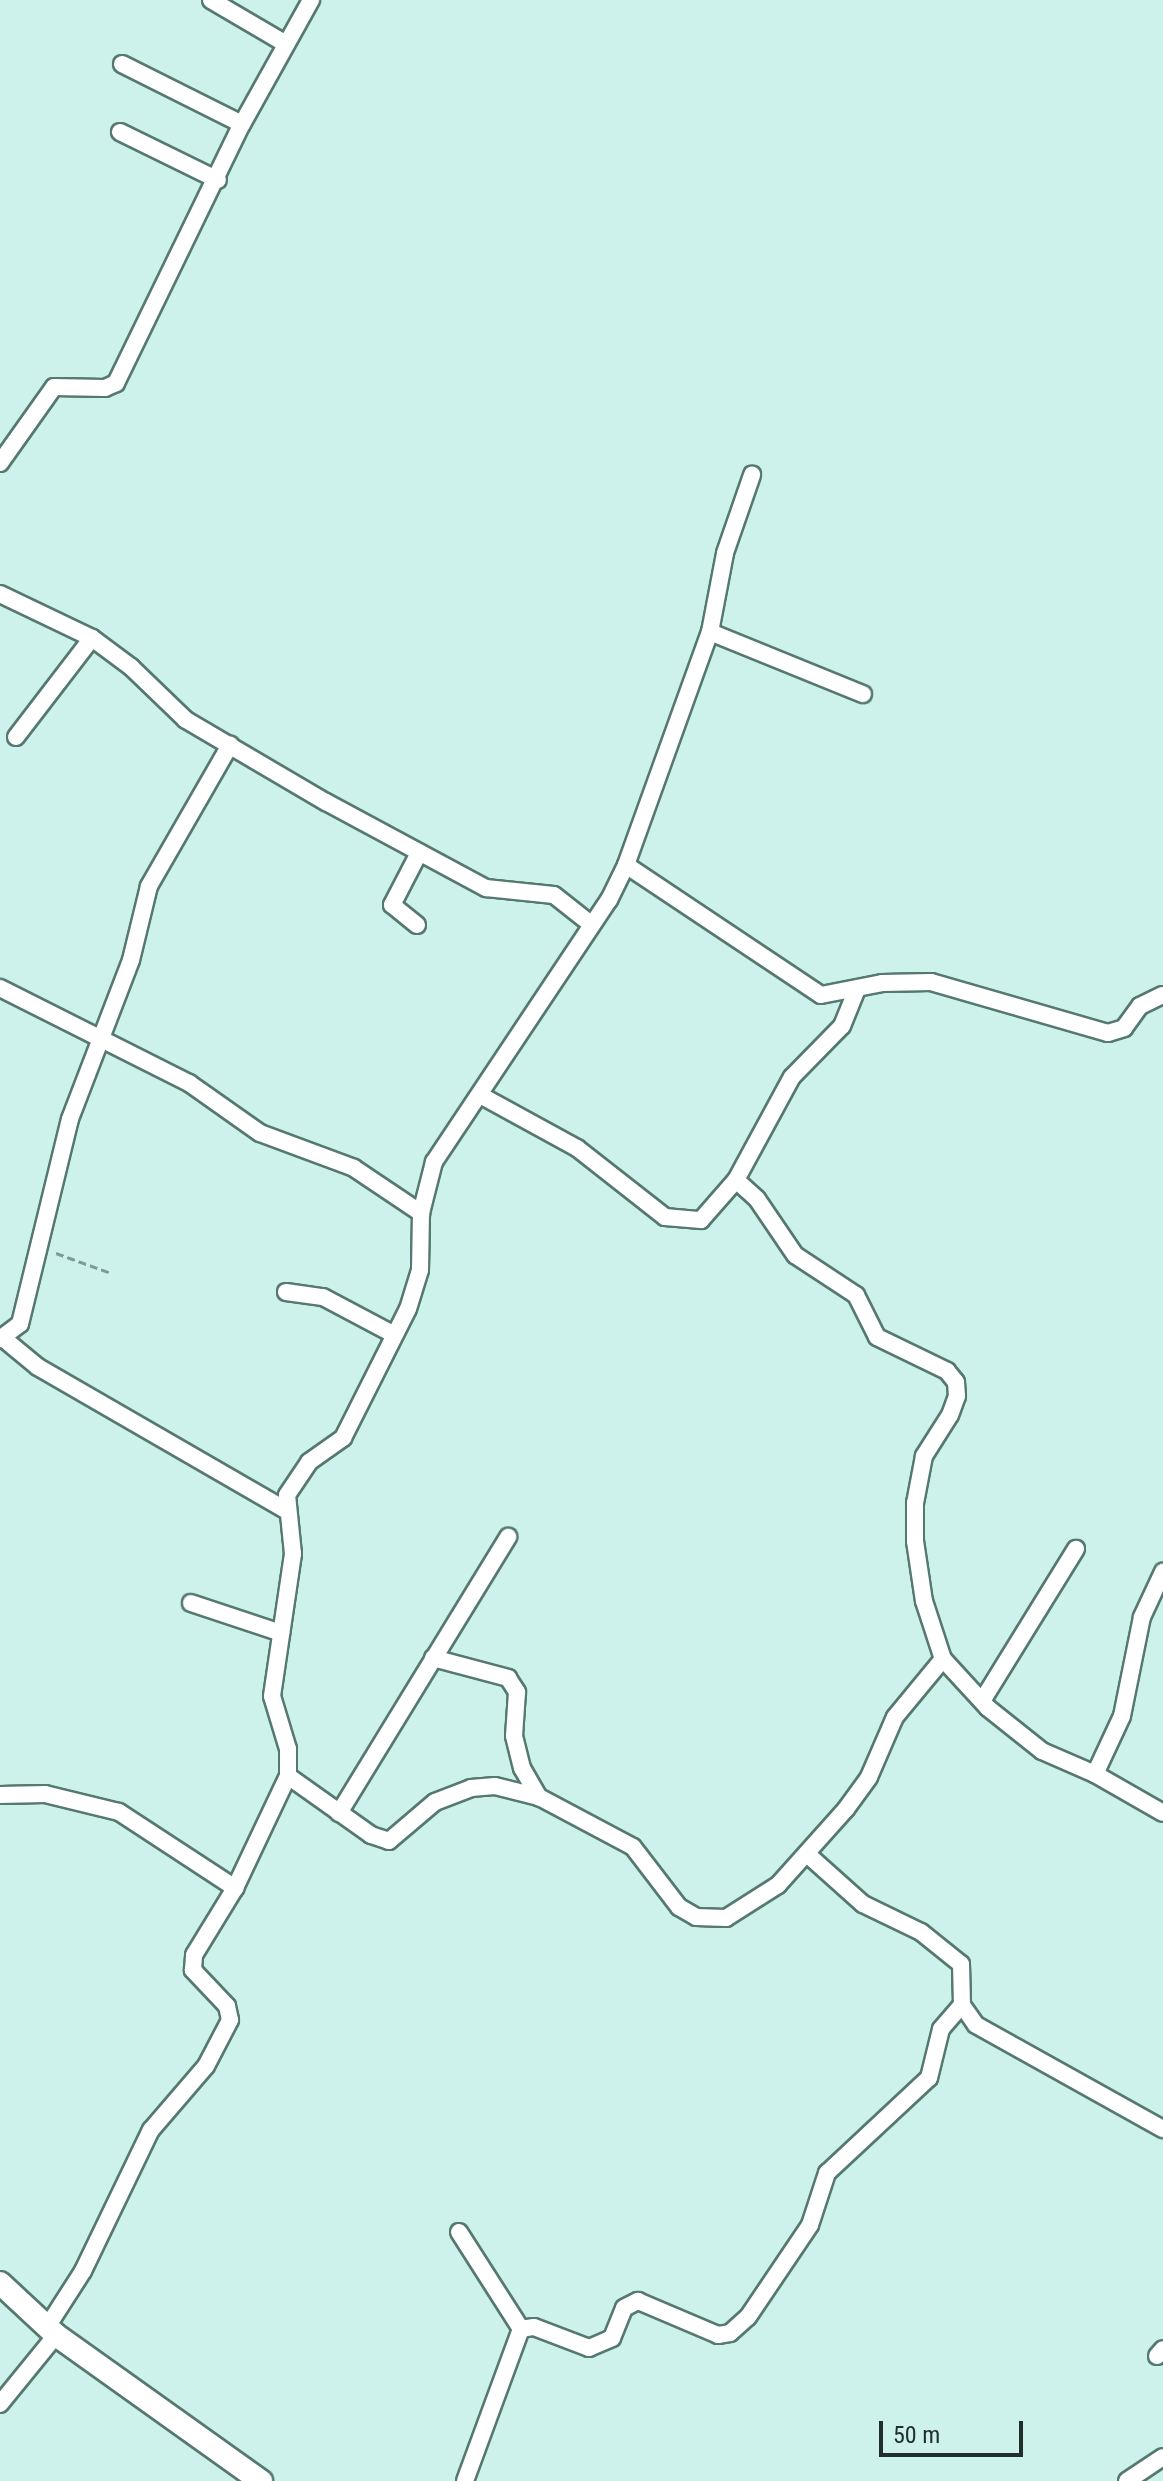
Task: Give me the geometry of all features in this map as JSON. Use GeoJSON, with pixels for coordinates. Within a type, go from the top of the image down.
{"type":"FeatureCollection","features":[{"type":"Feature","properties":{"kind":"street"},"geometry":{"type":"LineString","coordinates":[[211,0],[286,44]]}},
{"type":"Feature","properties":{"kind":"street"},"geometry":{"type":"LineString","coordinates":[[0,463],[54,387],[105,388],[116,383],[218,180],[242,124],[311,0]]}},
{"type":"Feature","properties":{"kind":"street"},"geometry":{"type":"LineString","coordinates":[[122,64],[242,124]]}},
{"type":"Feature","properties":{"kind":"street"},"geometry":{"type":"LineString","coordinates":[[120,132],[218,180]]}},
{"type":"Feature","properties":{"kind":"street"},"geometry":{"type":"LineString","coordinates":[[0,2404],[53,2330],[151,2130],[224,2038],[230,2020],[227,2006],[193,1970],[194,1955],[235,1888],[288,1776],[288,1749],[272,1696],[293,1554],[287,1511],[294,1479],[343,1438],[393,1334],[420,1270],[421,1213],[434,1162],[482,1096],[592,925],[626,865],[710,632],[725,553],[752,475]]}},
{"type":"Feature","properties":{"kind":"street"},"geometry":{"type":"LineString","coordinates":[[0,594],[92,638],[131,667],[156,697],[186,720],[419,853],[486,888],[554,895],[592,925]]}},
{"type":"Feature","properties":{"kind":"street"},"geometry":{"type":"LineString","coordinates":[[710,632],[863,694]]}},
{"type":"Feature","properties":{"kind":"street"},"geometry":{"type":"LineString","coordinates":[[16,737],[92,638]]}},
{"type":"Feature","properties":{"kind":"street"},"geometry":{"type":"LineString","coordinates":[[230,745],[149,886],[131,960],[104,1039],[70,1119],[20,1324],[2,1339],[38,1367],[287,1511]]}},
{"type":"Feature","properties":{"kind":"street"},"geometry":{"type":"LineString","coordinates":[[417,925],[392,905],[419,853]]}},
{"type":"Feature","properties":{"kind":"street"},"geometry":{"type":"LineString","coordinates":[[626,865],[677,894],[808,990],[821,995],[910,981],[960,986],[1108,1033],[1124,1028],[1140,1006],[1163,995]]}},
{"type":"Feature","properties":{"kind":"street"},"geometry":{"type":"LineString","coordinates":[[0,988],[189,1083],[260,1133],[354,1168],[421,1213]]}},
{"type":"Feature","properties":{"kind":"street"},"geometry":{"type":"LineString","coordinates":[[482,1096],[577,1148],[665,1217],[701,1220],[736,1180],[792,1077],[842,1026],[857,989]]}},
{"type":"Feature","properties":{"kind":"street"},"geometry":{"type":"LineString","coordinates":[[736,1180],[757,1199],[795,1255],[856,1295],[877,1337],[947,1371],[956,1382],[957,1396],[950,1415],[924,1456],[915,1503],[924,1601],[943,1659],[982,1701],[1042,1751],[1095,1774],[1163,1813]]}},
{"type":"Feature","properties":{"kind":"street"},"geometry":{"type":"LineString","coordinates":[[286,1292],[323,1297],[393,1334]]}},
{"type":"Feature","properties":{"kind":"street"},"geometry":{"type":"LineString","coordinates":[[339,1813],[508,1537]]}},
{"type":"Feature","properties":{"kind":"street"},"geometry":{"type":"LineString","coordinates":[[982,1701],[1076,1549]]}},
{"type":"Feature","properties":{"kind":"street"},"geometry":{"type":"LineString","coordinates":[[1095,1774],[1122,1716],[1142,1617],[1163,1572]]}},
{"type":"Feature","properties":{"kind":"street"},"geometry":{"type":"LineString","coordinates":[[191,1603],[281,1633]]}},
{"type":"Feature","properties":{"kind":"street"},"geometry":{"type":"LineString","coordinates":[[433,1658],[508,1678],[517,1692],[514,1736],[522,1768],[539,1797]]}},
{"type":"Feature","properties":{"kind":"street"},"geometry":{"type":"LineString","coordinates":[[288,1776],[371,1835],[389,1841],[435,1802],[471,1788],[495,1786],[539,1797],[633,1847],[679,1907],[696,1917],[726,1918],[747,1909],[807,1854],[859,1793],[895,1717],[943,1659]]}},
{"type":"Feature","properties":{"kind":"street"},"geometry":{"type":"LineString","coordinates":[[0,1795],[60,1796],[119,1812],[235,1888]]}},
{"type":"Feature","properties":{"kind":"street"},"geometry":{"type":"LineString","coordinates":[[807,1854],[863,1904],[921,1932],[961,1964],[962,2005],[976,2025],[1011,2048],[1163,2129]]}},
{"type":"Feature","properties":{"kind":"street"},"geometry":{"type":"LineString","coordinates":[[521,2329],[534,2327],[589,2348],[612,2338],[624,2308],[638,2301],[700,2332],[730,2333],[748,2317],[810,2225],[827,2173],[929,2078],[941,2029],[962,2005]]}},
{"type":"Feature","properties":{"kind":"street"},"geometry":{"type":"LineString","coordinates":[[459,2232],[521,2329]]}},
{"type":"Feature","properties":{"kind":"street"},"geometry":{"type":"LineString","coordinates":[[0,2283],[53,2330],[261,2481]]}},
{"type":"Feature","properties":{"kind":"street"},"geometry":{"type":"LineString","coordinates":[[465,2481],[521,2329]]}},
{"type":"Feature","properties":{"kind":"street"},"geometry":{"type":"LineString","coordinates":[[1127,2481],[1163,2457]]}},
{"type":"Feature","properties":{"kind":"path"},"geometry":{"type":"LineString","coordinates":[[41,1247],[111,1273]]}}]}
